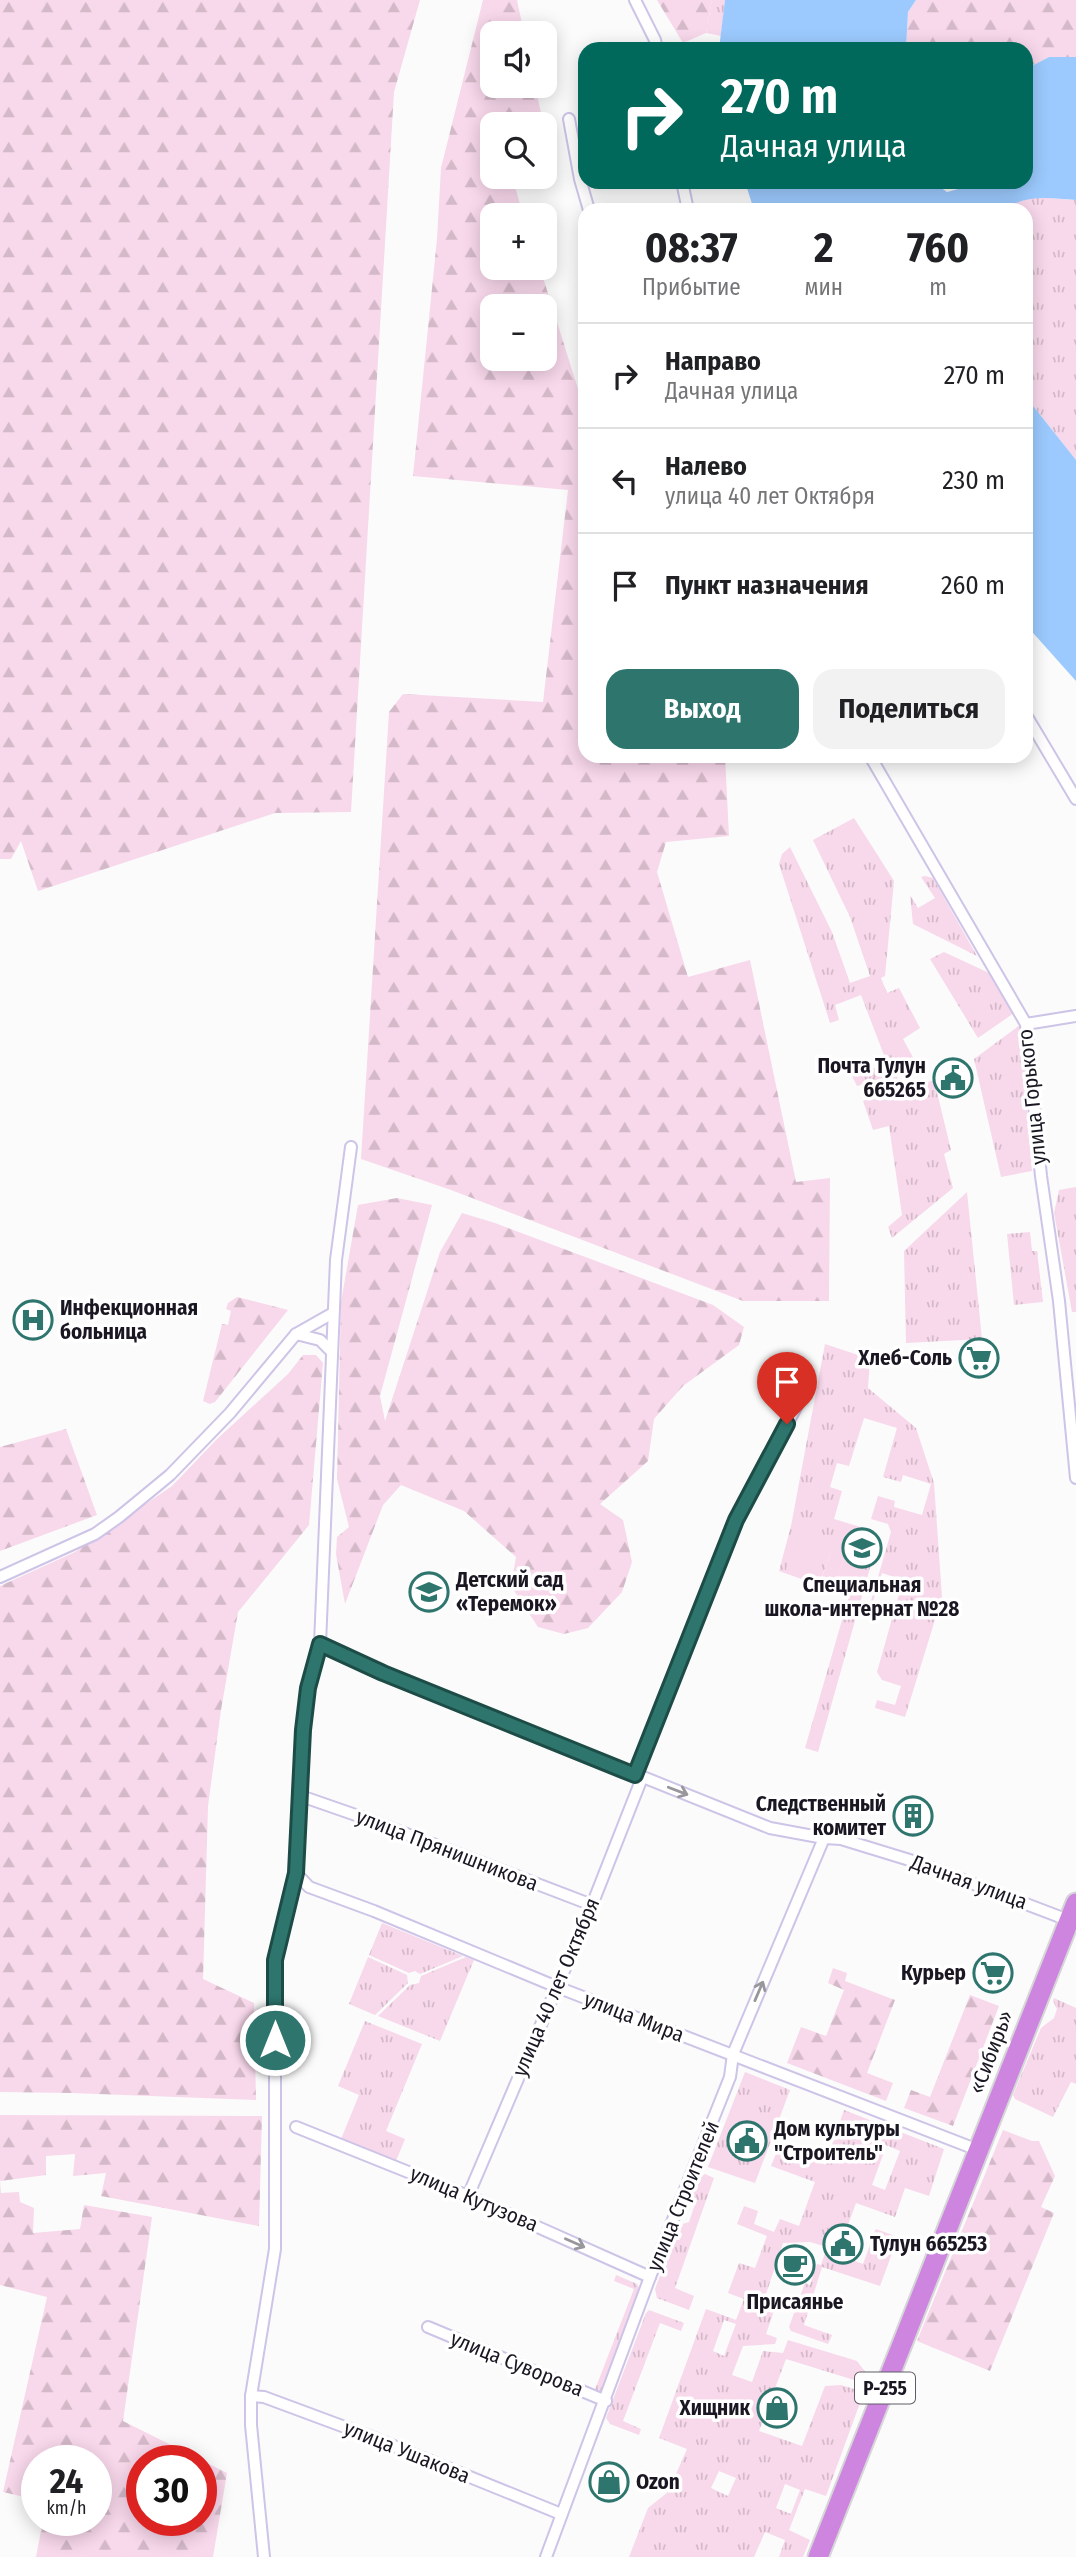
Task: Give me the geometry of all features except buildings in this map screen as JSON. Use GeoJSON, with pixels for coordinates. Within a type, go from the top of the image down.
{"type":"FeatureCollection","features":[{"type":"Feature","properties":{"kind":"highway","name":"«Сибирь»"},"geometry":{"type":"LineString","coordinates":[[818,2557],[1072,1911]]}},
{"type":"Feature","properties":{"kind":"street"},"geometry":{"type":"LineString","coordinates":[[635,0],[655,42]]}},
{"type":"Feature","properties":{"kind":"street"},"geometry":{"type":"LineString","coordinates":[[569,119],[578,168]]}},
{"type":"Feature","properties":{"kind":"street"},"geometry":{"type":"LineString","coordinates":[[1033,727],[1076,799]]}},
{"type":"Feature","properties":{"kind":"street","name":"улица Горького"},"geometry":{"type":"LineString","coordinates":[[874,763],[1026,1024],[1041,1176],[1059,1300],[1076,1478]]}},
{"type":"Feature","properties":{"kind":"street"},"geometry":{"type":"LineString","coordinates":[[1026,1024],[1076,1016]]}},
{"type":"Feature","properties":{"kind":"street"},"geometry":{"type":"LineString","coordinates":[[264,2557],[251,2425],[251,2396],[275,2249],[275,1960],[296,1873],[303,1730],[308,1688],[320,1644],[336,1260],[351,1147]]}},
{"type":"Feature","properties":{"kind":"street"},"geometry":{"type":"LineString","coordinates":[[0,1577],[94,1534],[119,1517],[170,1475],[230,1413],[296,1334],[333,1313]]}},
{"type":"Feature","properties":{"kind":"street"},"geometry":{"type":"LineString","coordinates":[[296,1334],[320,1340],[332,1352]]}},
{"type":"Feature","properties":{"kind":"street","name":"улица 40 лет Октября"},"geometry":{"type":"LineString","coordinates":[[468,2196],[592,1905],[638,1776],[736,1520],[800,1400]]}},
{"type":"Feature","properties":{"kind":"street","name":"Дачная улица"},"geometry":{"type":"LineString","coordinates":[[320,1644],[383,1673],[770,1828],[841,1839],[993,1891],[1072,1911]]}},
{"type":"Feature","properties":{"kind":"street","name":"улица Прянишникова"},"geometry":{"type":"LineString","coordinates":[[301,1796],[370,1819],[592,1905]]}},
{"type":"Feature","properties":{"kind":"street","name":"улица Строителей"},"geometry":{"type":"LineString","coordinates":[[545,2557],[606,2401],[650,2277],[730,2077],[733,2054],[824,1838]]}},
{"type":"Feature","properties":{"kind":"street","name":"улица Мира"},"geometry":{"type":"LineString","coordinates":[[296,1873],[309,1888],[374,1911],[557,1987],[978,2150]]}},
{"type":"Feature","properties":{"kind":"street","name":"улица Кутузова"},"geometry":{"type":"LineString","coordinates":[[296,2127],[468,2196],[650,2277]]}},
{"type":"Feature","properties":{"kind":"street","name":"улица Суворова"},"geometry":{"type":"LineString","coordinates":[[428,2328],[606,2401]]}},
{"type":"Feature","properties":{"kind":"street","name":"улица Ушакова"},"geometry":{"type":"LineString","coordinates":[[251,2396],[264,2398],[369,2436],[561,2514]]}},
{"type":"Feature","properties":{"kind":"green space"},"geometry":{"type":"Polygon","coordinates":[[[0,0],[420,0],[394,92],[351,812],[275,813],[38,891],[21,841],[11,859],[0,859],[0,0]]]}},
{"type":"Feature","properties":{"kind":"green space"},"geometry":{"type":"Polygon","coordinates":[[[483,0],[517,0],[521,21],[480,21],[480,98],[538,98],[541,112],[480,112],[480,189],[515,189],[520,203],[480,203],[480,280],[544,280],[548,294],[480,294],[480,371],[557,371],[557,322],[578,389],[578,763],[725,763],[729,836],[666,842],[657,872],[688,977],[750,960],[796,1182],[830,1178],[829,1301],[743,1301],[451,1190],[361,1159],[389,712],[403,694],[543,702],[568,490],[413,476],[437,239],[441,168],[483,0]]]}},
{"type":"Feature","properties":{"kind":"green space"},"geometry":{"type":"Polygon","coordinates":[[[657,0],[712,0],[706,33],[682,42],[657,0]]]}},
{"type":"Feature","properties":{"kind":"green space"},"geometry":{"type":"Polygon","coordinates":[[[712,0],[725,0],[721,36],[706,33],[712,0]]]}},
{"type":"Feature","properties":{"kind":"green space"},"geometry":{"type":"Polygon","coordinates":[[[916,0],[1076,0],[1076,57],[1049,57],[1033,65],[1033,42],[906,42],[908,12],[916,0]]]}},
{"type":"Feature","properties":{"kind":"green space"},"geometry":{"type":"Polygon","coordinates":[[[1034,197],[1076,200],[1076,460],[1033,406],[1033,203],[1015,203],[1034,197]]]}},
{"type":"Feature","properties":{"kind":"green space"},"geometry":{"type":"Polygon","coordinates":[[[854,818],[894,881],[885,976],[881,978],[887,993],[899,988],[920,1028],[903,1039],[915,1061],[895,1071],[902,1091],[934,1080],[951,1150],[944,1154],[953,1188],[892,1238],[888,1227],[902,1215],[889,1126],[873,1130],[863,1101],[877,1094],[872,1081],[857,1086],[849,1070],[859,1066],[862,1073],[887,1063],[861,995],[835,1005],[839,1020],[830,1023],[779,864],[782,854],[790,847],[832,932],[850,983],[870,976],[850,917],[813,840],[854,818]]]}},
{"type":"Feature","properties":{"kind":"green space"},"geometry":{"type":"Polygon","coordinates":[[[921,877],[933,878],[977,956],[913,924],[910,895],[918,908],[935,898],[921,877]]]}},
{"type":"Feature","properties":{"kind":"green space"},"geometry":{"type":"Polygon","coordinates":[[[944,952],[989,973],[1014,1013],[978,1038],[930,959],[944,952]]]}},
{"type":"Feature","properties":{"kind":"green space"},"geometry":{"type":"Polygon","coordinates":[[[1020,1025],[1032,1171],[1001,1177],[974,1059],[1020,1025]]]}},
{"type":"Feature","properties":{"kind":"green space"},"geometry":{"type":"Polygon","coordinates":[[[1076,1187],[1076,1312],[1072,1312],[1054,1213],[1059,1190],[1076,1187]]]}},
{"type":"Feature","properties":{"kind":"green space"},"geometry":{"type":"Polygon","coordinates":[[[967,1192],[982,1339],[906,1343],[904,1251],[967,1192]]]}},
{"type":"Feature","properties":{"kind":"green space"},"geometry":{"type":"Polygon","coordinates":[[[397,1198],[432,1205],[380,1396],[385,1421],[440,1252],[462,1213],[713,1305],[744,1327],[739,1345],[683,1386],[654,1419],[648,1461],[600,1504],[623,1520],[632,1562],[622,1592],[588,1628],[564,1634],[538,1627],[511,1586],[516,1557],[464,1511],[401,1485],[383,1505],[345,1604],[336,1554],[337,1537],[349,1527],[337,1479],[341,1302],[358,1205],[397,1198]]]}},
{"type":"Feature","properties":{"kind":"green space"},"geometry":{"type":"Polygon","coordinates":[[[1030,1232],[1032,1251],[1037,1251],[1043,1302],[1014,1305],[1007,1234],[1030,1232]]]}},
{"type":"Feature","properties":{"kind":"green space"},"geometry":{"type":"Polygon","coordinates":[[[237,1297],[288,1310],[215,1402],[210,1404],[203,1401],[222,1324],[228,1325],[231,1311],[226,1309],[228,1303],[237,1297]]]}},
{"type":"Feature","properties":{"kind":"green space","name":"Специальная школа-интернат №28"},"geometry":{"type":"Polygon","coordinates":[[[825,1344],[870,1359],[868,1388],[916,1428],[934,1483],[942,1597],[905,1717],[875,1708],[877,1700],[895,1705],[901,1686],[882,1680],[877,1672],[903,1580],[882,1573],[869,1608],[891,1532],[888,1524],[871,1519],[878,1496],[895,1501],[894,1507],[922,1515],[931,1484],[903,1475],[901,1482],[883,1477],[897,1428],[864,1418],[849,1466],[837,1463],[830,1487],[842,1491],[834,1519],[867,1529],[860,1552],[873,1557],[818,1752],[805,1748],[849,1596],[779,1571],[791,1526],[825,1344]],[[834,1542],[821,1580],[835,1585],[849,1547],[834,1542]]]}},
{"type":"Feature","properties":{"kind":"green space"},"geometry":{"type":"Polygon","coordinates":[[[303,1355],[316,1355],[323,1363],[309,1525],[238,1612],[208,1806],[203,1979],[254,2003],[256,2100],[0,2092],[0,1586],[75,1552],[172,1486],[217,1439],[288,1374],[303,1355]]]}},
{"type":"Feature","properties":{"kind":"green space"},"geometry":{"type":"Polygon","coordinates":[[[66,1429],[97,1515],[0,1551],[0,1447],[66,1429]]]}},
{"type":"Feature","properties":{"kind":"green space"},"geometry":{"type":"Polygon","coordinates":[[[801,1521],[822,1528],[807,1575],[786,1569],[801,1521]]]}},
{"type":"Feature","properties":{"kind":"green space"},"geometry":{"type":"Polygon","coordinates":[[[834,1541],[849,1546],[835,1586],[821,1581],[834,1541]]]}},
{"type":"Feature","properties":{"kind":"green space"},"geometry":{"type":"Polygon","coordinates":[[[382,1923],[463,1956],[420,1974],[415,1971],[409,1973],[369,1955],[382,1923]]]}},
{"type":"Feature","properties":{"kind":"green space"},"geometry":{"type":"Polygon","coordinates":[[[368,1957],[407,1975],[408,1983],[375,2015],[349,2004],[368,1957]]]}},
{"type":"Feature","properties":{"kind":"green space"},"geometry":{"type":"Polygon","coordinates":[[[466,1957],[474,1960],[440,2041],[378,2016],[410,1985],[419,1983],[421,1976],[466,1957]]]}},
{"type":"Feature","properties":{"kind":"green space"},"geometry":{"type":"Polygon","coordinates":[[[833,1968],[847,1973],[845,1981],[895,2000],[867,2073],[893,2083],[886,2101],[787,2063],[801,2027],[826,2036],[844,1990],[828,1983],[833,1968]]]}},
{"type":"Feature","properties":{"kind":"green space"},"geometry":{"type":"Polygon","coordinates":[[[970,1995],[999,2006],[953,2126],[904,2108],[911,2090],[930,2097],[970,1995]]]}},
{"type":"Feature","properties":{"kind":"green space"},"geometry":{"type":"Polygon","coordinates":[[[1054,1998],[1076,2008],[1076,2084],[1071,2082],[1053,2117],[1015,2099],[1013,2095],[1041,2028],[1054,2018],[1057,2009],[1054,1998]]]}},
{"type":"Feature","properties":{"kind":"green space"},"geometry":{"type":"Polygon","coordinates":[[[365,2021],[422,2044],[386,2131],[405,2139],[396,2161],[341,2139],[359,2095],[338,2086],[365,2021]]]}},
{"type":"Feature","properties":{"kind":"green space"},"geometry":{"type":"Polygon","coordinates":[[[745,2072],[790,2090],[755,2183],[708,2167],[745,2072]]]}},
{"type":"Feature","properties":{"kind":"green space"},"geometry":{"type":"Polygon","coordinates":[[[844,2110],[944,2149],[929,2196],[905,2188],[895,2217],[856,2203],[845,2233],[839,2232],[832,2253],[863,2264],[876,2229],[898,2237],[880,2286],[822,2267],[804,2325],[832,2335],[828,2344],[791,2331],[789,2327],[805,2283],[810,2285],[817,2264],[821,2265],[827,2247],[810,2242],[783,2243],[763,2303],[775,2308],[766,2334],[777,2338],[775,2344],[743,2346],[732,2375],[752,2382],[763,2351],[783,2353],[788,2340],[857,2361],[869,2377],[867,2384],[786,2359],[759,2431],[802,2446],[825,2386],[841,2385],[864,2392],[826,2496],[805,2489],[789,2530],[810,2540],[803,2557],[779,2557],[785,2540],[765,2532],[754,2557],[629,2557],[648,2508],[668,2492],[687,2449],[659,2438],[706,2309],[736,2320],[744,2299],[728,2293],[739,2263],[755,2268],[767,2236],[737,2224],[744,2206],[758,2211],[754,2224],[774,2232],[780,2219],[799,2226],[815,2182],[771,2166],[786,2129],[791,2131],[784,2149],[825,2165],[844,2110]],[[881,2143],[878,2150],[884,2152],[872,2185],[885,2190],[900,2151],[881,2143]],[[724,2320],[713,2351],[724,2356],[736,2324],[724,2320]],[[719,2471],[711,2488],[728,2496],[736,2478],[719,2471]],[[785,2484],[776,2508],[791,2514],[800,2490],[785,2484]]]}},
{"type":"Feature","properties":{"kind":"green space"},"geometry":{"type":"Polygon","coordinates":[[[0,2115],[262,2116],[259,2226],[101,2196],[106,2173],[73,2176],[75,2154],[46,2156],[46,2175],[0,2181],[0,2115]]]}},
{"type":"Feature","properties":{"kind":"green space"},"geometry":{"type":"Polygon","coordinates":[[[1003,2130],[1039,2141],[1055,2176],[1041,2207],[1054,2213],[990,2371],[917,2341],[1003,2130]]]}},
{"type":"Feature","properties":{"kind":"green space"},"geometry":{"type":"Polygon","coordinates":[[[705,2174],[714,2178],[675,2288],[694,2296],[689,2310],[657,2298],[655,2289],[679,2225],[689,2222],[696,2201],[691,2194],[698,2177],[705,2174]]]}},
{"type":"Feature","properties":{"kind":"green space"},"geometry":{"type":"Polygon","coordinates":[[[0,2181],[1,2193],[19,2192],[20,2202],[34,2208],[33,2233],[80,2229],[84,2205],[152,2217],[123,2421],[171,2445],[126,2445],[126,2536],[216,2536],[213,2557],[36,2557],[40,2536],[112,2536],[112,2445],[21,2445],[21,2496],[3,2492],[47,2297],[0,2285],[0,2181]]]}},
{"type":"Feature","properties":{"kind":"green space"},"geometry":{"type":"Polygon","coordinates":[[[616,2275],[637,2284],[641,2293],[604,2390],[594,2392],[634,2289],[614,2281],[616,2275]]]}},
{"type":"Feature","properties":{"kind":"green space"},"geometry":{"type":"Polygon","coordinates":[[[649,2310],[684,2323],[681,2331],[660,2323],[623,2421],[641,2429],[639,2435],[610,2424],[606,2418],[649,2310]]]}},
{"type":"Feature","properties":{"kind":"green space"},"geometry":{"type":"Polygon","coordinates":[[[217,2468],[227,2473],[217,2533],[217,2468]]]}},
{"type":"Feature","properties":{"kind":"water"},"geometry":{"type":"Polygon","coordinates":[[[725,0],[916,0],[908,12],[906,42],[720,42],[725,0]]]}},
{"type":"Feature","properties":{"kind":"water"},"geometry":{"type":"Polygon","coordinates":[[[1049,57],[1076,57],[1076,200],[1047,198],[1016,203],[752,203],[747,189],[943,189],[947,192],[958,189],[1033,189],[1033,65],[1049,57]]]}},
{"type":"Feature","properties":{"kind":"water"},"geometry":{"type":"Polygon","coordinates":[[[1033,406],[1076,460],[1076,681],[1033,633],[1033,406]]]}},
{"type":"Feature","properties":{"kind":"place","name":"Почта Тулун 665265"},"geometry":{"type":"Point","coordinates":[953,1078]}},
{"type":"Feature","properties":{"kind":"place","name":"Инфекционная больница"},"geometry":{"type":"Point","coordinates":[33,1320]}},
{"type":"Feature","properties":{"kind":"place","name":"Хлеб-Соль"},"geometry":{"type":"Point","coordinates":[979,1358]}},
{"type":"Feature","properties":{"kind":"place","name":"Специальная школа-интернат №28"},"geometry":{"type":"Point","coordinates":[862,1548]}},
{"type":"Feature","properties":{"kind":"place","name":"Детский сад «Теремок»"},"geometry":{"type":"Point","coordinates":[429,1592]}},
{"type":"Feature","properties":{"kind":"place","name":"Следственный комитет"},"geometry":{"type":"Point","coordinates":[913,1816]}},
{"type":"Feature","properties":{"kind":"place","name":"Курьер"},"geometry":{"type":"Point","coordinates":[993,1973]}},
{"type":"Feature","properties":{"kind":"place","name":"Дом культуры \"Строитель\""},"geometry":{"type":"Point","coordinates":[747,2141]}},
{"type":"Feature","properties":{"kind":"place","name":"Тулун 665253"},"geometry":{"type":"Point","coordinates":[843,2244]}},
{"type":"Feature","properties":{"kind":"place","name":"Присаянье"},"geometry":{"type":"Point","coordinates":[795,2265]}},
{"type":"Feature","properties":{"kind":"place","name":"Хищник"},"geometry":{"type":"Point","coordinates":[777,2408]}},
{"type":"Feature","properties":{"kind":"place","name":"Ozon"},"geometry":{"type":"Point","coordinates":[609,2482]}},
{"type":"Feature","properties":{"kind":"route"},"geometry":{"type":"LineString","coordinates":[[275,2040],[275,1960],[296,1873],[303,1730],[308,1688],[320,1644],[383,1673],[635,1775],[736,1520],[787,1424]]}}]}
